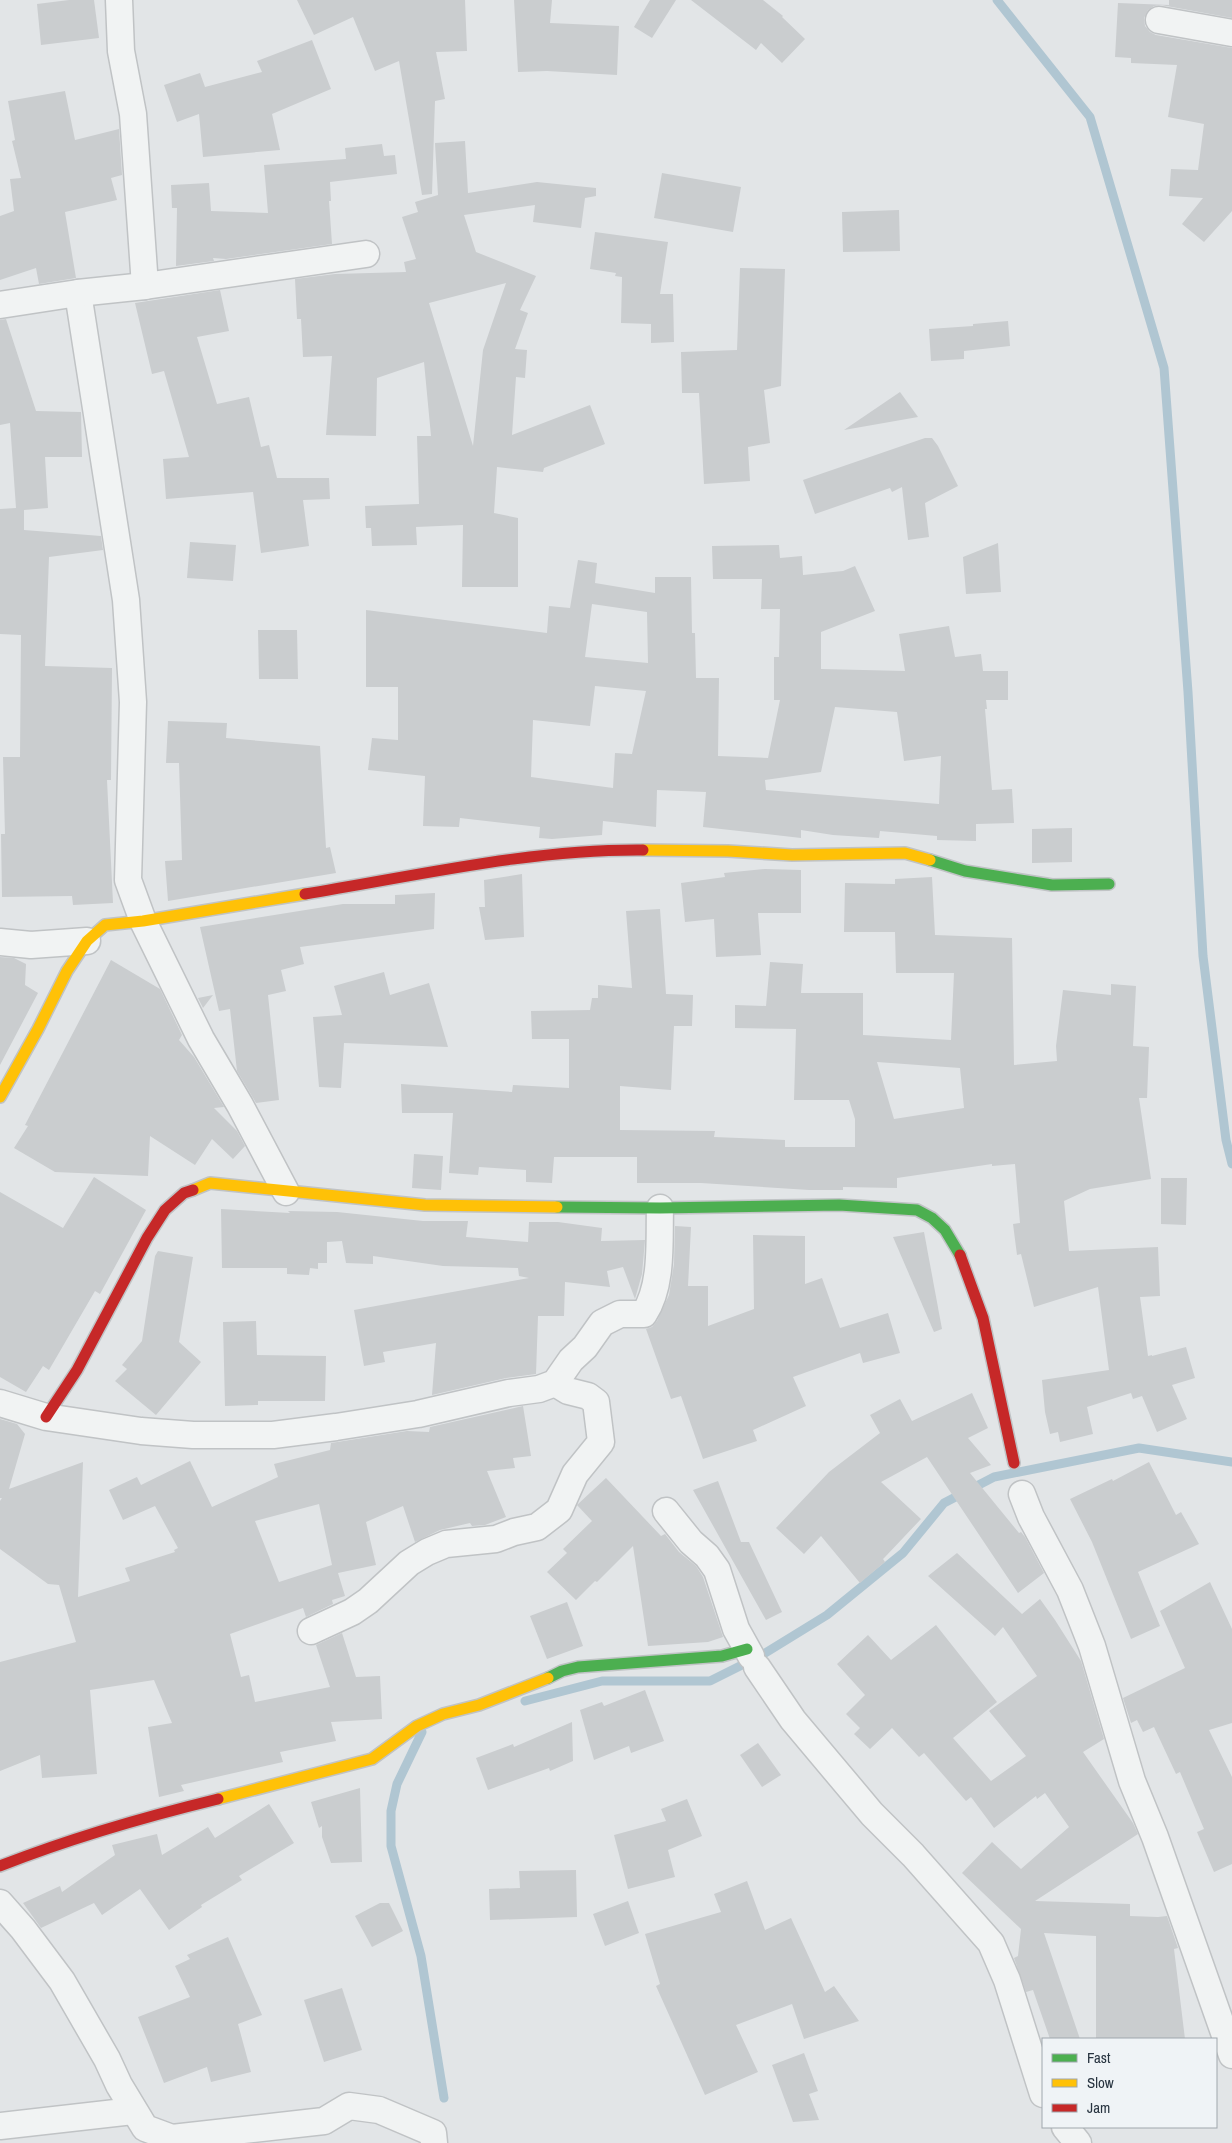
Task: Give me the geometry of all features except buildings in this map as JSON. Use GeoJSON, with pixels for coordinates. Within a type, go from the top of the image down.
{"type":"FeatureCollection","features":[{"type":"Feature","properties":{"kind":"street"},"geometry":{"type":"LineString","coordinates":[[119,0],[121,51],[133,114],[145,286]]}},
{"type":"Feature","properties":{"kind":"street"},"geometry":{"type":"LineString","coordinates":[[1160,20],[1232,33]]}},
{"type":"Feature","properties":{"kind":"street"},"geometry":{"type":"LineString","coordinates":[[0,305],[366,254]]}},
{"type":"Feature","properties":{"kind":"street"},"geometry":{"type":"LineString","coordinates":[[78,293],[126,600],[133,702],[128,880],[143,921],[201,1039],[240,1105],[286,1192]]}},
{"type":"Feature","properties":{"kind":"street"},"geometry":{"type":"LineString","coordinates":[[0,1097],[68,971],[87,941],[105,925],[143,921],[520,859],[613,850],[728,851],[792,855],[905,853],[965,871],[1052,885],[1109,884]]}},
{"type":"Feature","properties":{"kind":"street"},"geometry":{"type":"LineString","coordinates":[[0,942],[31,945],[87,941]]}},
{"type":"Feature","properties":{"kind":"street"},"geometry":{"type":"LineString","coordinates":[[46,1416],[77,1370],[147,1238],[165,1210],[184,1194],[210,1183],[425,1205],[660,1208],[839,1205],[917,1210],[932,1218],[945,1230],[960,1255],[983,1318],[1014,1463]]}},
{"type":"Feature","properties":{"kind":"street"},"geometry":{"type":"LineString","coordinates":[[0,1402],[46,1416],[141,1431],[273,1435],[418,1414],[509,1393],[539,1389],[555,1383],[571,1360],[585,1347],[602,1323],[620,1314],[644,1314],[651,1303],[656,1276],[660,1208]]}},
{"type":"Feature","properties":{"kind":"street"},"geometry":{"type":"LineString","coordinates":[[311,1631],[352,1612],[368,1601],[409,1563],[427,1552],[446,1544],[496,1539],[514,1532],[537,1527],[559,1510],[574,1474],[601,1442],[596,1402],[588,1396],[568,1391],[555,1383]]}},
{"type":"Feature","properties":{"kind":"street"},"geometry":{"type":"LineString","coordinates":[[1022,1494],[1031,1517],[1070,1590],[1092,1646],[1132,1781],[1155,1837],[1232,2055]]}},
{"type":"Feature","properties":{"kind":"street"},"geometry":{"type":"LineString","coordinates":[[666,1511],[691,1542],[707,1556],[717,1570],[736,1629],[793,1720],[872,1814],[913,1855],[991,1942],[1007,1980],[1042,2091]]}},
{"type":"Feature","properties":{"kind":"street"},"geometry":{"type":"LineString","coordinates":[[0,1866],[49,1847],[164,1812],[372,1759],[417,1726],[443,1714],[479,1704],[538,1683],[562,1671],[578,1667],[703,1658],[728,1654],[752,1657]]}},
{"type":"Feature","properties":{"kind":"street"},"geometry":{"type":"LineString","coordinates":[[0,1902],[62,1981],[107,2059],[118,2085],[145,2128],[172,2138],[324,2121],[348,2106],[379,2110],[424,2129],[433,2133],[434,2143]]}},
{"type":"Feature","properties":{"kind":"street"},"geometry":{"type":"LineString","coordinates":[[0,2126],[133,2111]]}},
{"type":"Feature","properties":{"kind":"street"},"geometry":{"type":"LineString","coordinates":[[1067,2128],[1078,2143]]}},
{"type":"Feature","properties":{"kind":"waterway"},"geometry":{"type":"LineString","coordinates":[[997,0],[1090,117],[1164,368],[1188,692],[1203,956],[1226,1140],[1232,1164]]}},
{"type":"Feature","properties":{"kind":"waterway"},"geometry":{"type":"LineString","coordinates":[[525,1701],[602,1681],[710,1681],[762,1655],[827,1615],[903,1553],[944,1503],[994,1477],[1139,1448],[1232,1462]]}},
{"type":"Feature","properties":{"kind":"waterway"},"geometry":{"type":"LineString","coordinates":[[422,1732],[397,1784],[391,1811],[391,1846],[421,1956],[444,2098]]}},
{"type":"Feature","properties":{"kind":"traffic: fast"},"geometry":{"type":"LineString","coordinates":[[930,860],[965,871],[1052,885],[1109,884]]}},
{"type":"Feature","properties":{"kind":"traffic: fast"},"geometry":{"type":"LineString","coordinates":[[557,1207],[660,1208],[839,1205],[917,1210],[932,1218],[945,1230],[960,1255]]}},
{"type":"Feature","properties":{"kind":"traffic: fast"},"geometry":{"type":"LineString","coordinates":[[548,1678],[562,1671],[578,1667],[722,1656],[747,1649]]}},
{"type":"Feature","properties":{"kind":"traffic: slow"},"geometry":{"type":"LineString","coordinates":[[643,850],[728,851],[792,855],[905,853],[930,860]]}},
{"type":"Feature","properties":{"kind":"traffic: slow"},"geometry":{"type":"LineString","coordinates":[[0,1097],[38,1029],[67,971],[87,941],[105,925],[143,921],[305,894]]}},
{"type":"Feature","properties":{"kind":"traffic: slow"},"geometry":{"type":"LineString","coordinates":[[193,1190],[210,1183],[425,1205],[557,1207]]}},
{"type":"Feature","properties":{"kind":"traffic: slow"},"geometry":{"type":"LineString","coordinates":[[218,1799],[372,1759],[417,1726],[443,1714],[479,1705],[548,1678]]}},
{"type":"Feature","properties":{"kind":"traffic: jam"},"geometry":{"type":"LineString","coordinates":[[305,894],[516,859],[558,854],[643,850]]}},
{"type":"Feature","properties":{"kind":"traffic: jam"},"geometry":{"type":"LineString","coordinates":[[46,1417],[77,1370],[147,1238],[165,1210],[184,1193],[193,1190]]}},
{"type":"Feature","properties":{"kind":"traffic: jam"},"geometry":{"type":"LineString","coordinates":[[960,1255],[983,1318],[1014,1463]]}},
{"type":"Feature","properties":{"kind":"traffic: jam"},"geometry":{"type":"LineString","coordinates":[[0,1866],[108,1829],[218,1799]]}}]}
